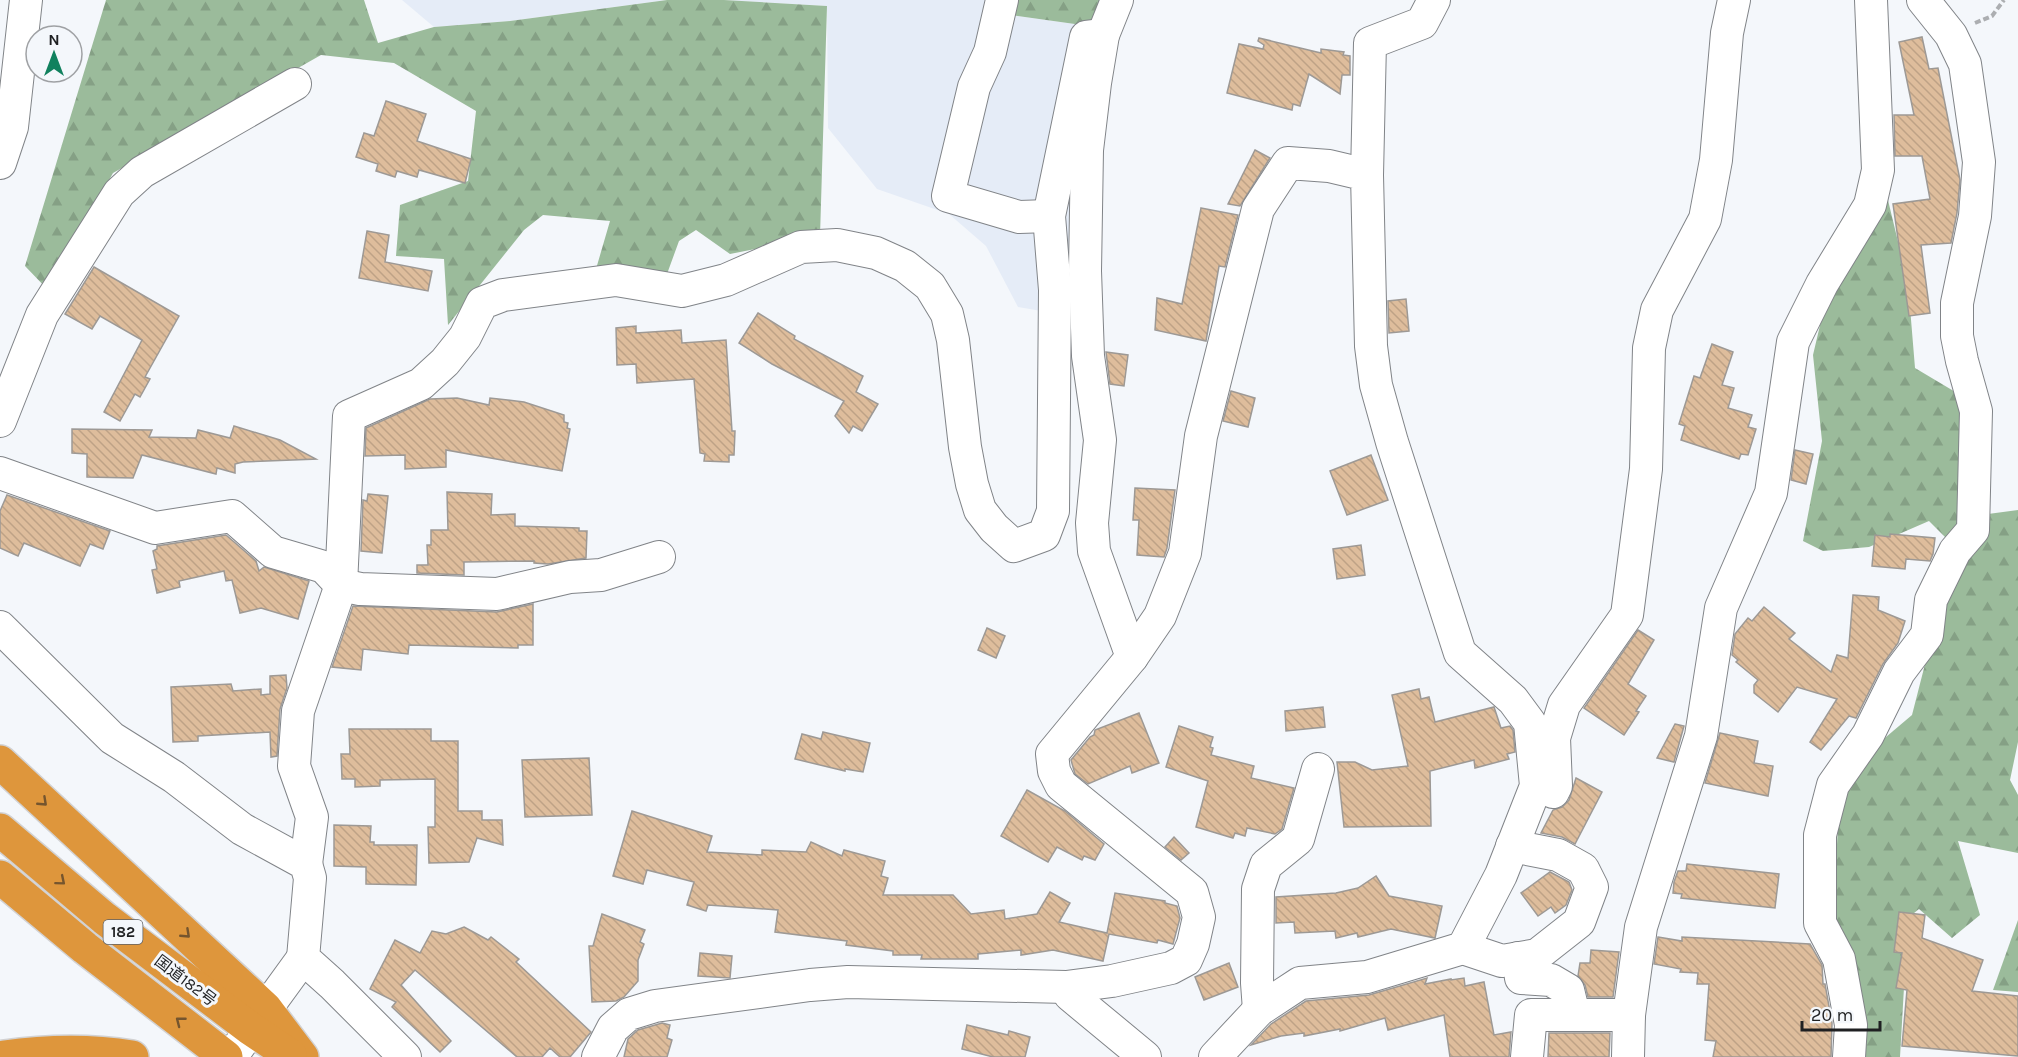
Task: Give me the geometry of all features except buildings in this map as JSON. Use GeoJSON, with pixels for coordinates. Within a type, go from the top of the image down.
{"type":"FeatureCollection","features":[{"type":"Feature","properties":{"kind":"highway"},"geometry":{"type":"LineString","coordinates":[[0,762],[258,1018],[302,1057]]}},
{"type":"Feature","properties":{"kind":"highway","name":"国道182号"},"geometry":{"type":"LineString","coordinates":[[0,830],[104,918],[258,1018],[292,1057]]}},
{"type":"Feature","properties":{"kind":"highway","name":"182"},"geometry":{"type":"LineString","coordinates":[[0,877],[84,948],[228,1057]]}},
{"type":"Feature","properties":{"kind":"highway"},"geometry":{"type":"LineString","coordinates":[[4,1057],[70,1051],[132,1057]]}},
{"type":"Feature","properties":{"kind":"street"},"geometry":{"type":"LineString","coordinates":[[0,163],[26,0]]}},
{"type":"Feature","properties":{"kind":"street"},"geometry":{"type":"LineString","coordinates":[[1002,0],[990,52],[974,87],[948,196],[1019,217],[1049,216]]}},
{"type":"Feature","properties":{"kind":"street"},"geometry":{"type":"LineString","coordinates":[[1117,0],[1103,35],[1095,83],[1087,161],[1085,271],[1088,356],[1100,440],[1092,523],[1094,551],[1131,657]]}},
{"type":"Feature","properties":{"kind":"street"},"geometry":{"type":"LineString","coordinates":[[1434,0],[1422,23],[1370,43],[1367,175],[1371,346],[1376,385],[1460,653],[1513,700],[1530,723],[1536,786],[1501,875],[1463,948]]}},
{"type":"Feature","properties":{"kind":"street"},"geometry":{"type":"LineString","coordinates":[[1512,846],[1532,834],[1556,786],[1554,738],[1564,705],[1627,615],[1646,469],[1649,348],[1657,310],[1705,219],[1716,160],[1727,33],[1734,0]]}},
{"type":"Feature","properties":{"kind":"street"},"geometry":{"type":"LineString","coordinates":[[1628,1057],[1629,1015],[1641,927],[1701,736],[1721,608],[1771,493],[1794,342],[1822,284],[1870,205],[1878,170],[1871,0]]}},
{"type":"Feature","properties":{"kind":"street"},"geometry":{"type":"LineString","coordinates":[[1849,1057],[1851,1025],[1839,959],[1820,923],[1821,835],[1833,785],[1868,735],[1899,672],[1927,635],[1931,600],[1955,551],[1973,530],[1976,411],[1957,336],[1957,303],[1975,216],[1979,162],[1965,64],[1950,35],[1923,0]]}},
{"type":"Feature","properties":{"kind":"street"},"geometry":{"type":"LineString","coordinates":[[228,1057],[303,958],[310,878],[306,864],[312,817],[294,766],[298,711],[341,585],[348,416],[421,384],[445,362],[465,337],[482,303],[503,295],[616,280],[682,291],[726,280],[801,247],[837,245],[876,253],[905,266],[930,286],[947,314],[953,340],[965,447],[980,510],[994,528],[1014,546],[1044,535],[1053,512],[1055,290],[1049,216],[1086,37],[1103,35]]}},
{"type":"Feature","properties":{"kind":"street"},"geometry":{"type":"LineString","coordinates":[[0,421],[42,315],[119,192],[142,172],[295,84]]}},
{"type":"Feature","properties":{"kind":"street"},"geometry":{"type":"LineString","coordinates":[[598,1057],[613,1028],[629,1014],[655,1006],[848,982],[1066,987],[1112,981],[1172,968],[1186,960],[1193,944],[1199,917],[1192,892],[1061,785],[1054,771],[1052,754],[1131,657],[1160,616],[1185,553],[1201,436],[1258,209],[1288,163],[1329,166],[1367,175]]}},
{"type":"Feature","properties":{"kind":"street"},"geometry":{"type":"LineString","coordinates":[[0,473],[155,528],[232,516],[273,552],[324,567],[341,585],[360,589],[497,594],[570,577],[601,575],[659,557]]}},
{"type":"Feature","properties":{"kind":"street"},"geometry":{"type":"LineString","coordinates":[[0,627],[111,738],[174,777],[242,829],[306,864]]}},
{"type":"Feature","properties":{"kind":"street"},"geometry":{"type":"LineString","coordinates":[[1259,1011],[1258,889],[1266,865],[1298,839],[1318,769]]}},
{"type":"Feature","properties":{"kind":"street"},"geometry":{"type":"LineString","coordinates":[[1215,1057],[1259,1011],[1300,983],[1367,976],[1463,948],[1502,961],[1537,955],[1579,922],[1592,887],[1583,869],[1558,855],[1512,846]]}},
{"type":"Feature","properties":{"kind":"street"},"geometry":{"type":"LineString","coordinates":[[303,958],[405,1057]]}},
{"type":"Feature","properties":{"kind":"street"},"geometry":{"type":"LineString","coordinates":[[1518,958],[1521,978],[1551,980],[1568,990],[1574,1015]]}},
{"type":"Feature","properties":{"kind":"street"},"geometry":{"type":"LineString","coordinates":[[1066,987],[1070,995],[1145,1057]]}},
{"type":"Feature","properties":{"kind":"street"},"geometry":{"type":"LineString","coordinates":[[1527,1057],[1531,1015],[1629,1015]]}},
{"type":"Feature","properties":{"kind":"path"},"geometry":{"type":"LineString","coordinates":[[1950,35],[1992,16],[2004,0]]}},
{"type":"Feature","properties":{"kind":"shaded area"},"geometry":{"type":"Polygon","coordinates":[[[402,0],[667,0],[510,21],[434,27],[402,0]]]}},
{"type":"Feature","properties":{"kind":"shaded area"},"geometry":{"type":"Polygon","coordinates":[[[724,0],[1014,0],[1011,15],[1089,26],[1065,315],[1018,307],[986,246],[949,214],[877,189],[828,128],[827,6],[724,0]]]}},
{"type":"Feature","properties":{"kind":"green space"},"geometry":{"type":"Polygon","coordinates":[[[106,0],[364,0],[378,43],[434,27],[510,21],[667,0],[724,0],[827,6],[820,236],[730,254],[696,230],[679,241],[667,274],[596,269],[610,221],[543,215],[524,230],[448,325],[444,259],[396,256],[400,205],[468,181],[476,111],[394,63],[321,55],[113,173],[48,290],[25,266],[80,84],[84,84],[84,72],[106,0]]]}},
{"type":"Feature","properties":{"kind":"green space"},"geometry":{"type":"Polygon","coordinates":[[[1014,0],[1103,0],[1089,26],[1010,15],[1014,0]]]}},
{"type":"Feature","properties":{"kind":"green space"},"geometry":{"type":"Polygon","coordinates":[[[1887,196],[1908,283],[1915,368],[1957,393],[1966,444],[1966,528],[1952,544],[1929,521],[1869,547],[1823,551],[1803,541],[1822,441],[1813,355],[1829,287],[1887,196]]]}},
{"type":"Feature","properties":{"kind":"green space"},"geometry":{"type":"Polygon","coordinates":[[[2018,510],[2018,742],[2010,780],[2018,795],[2018,853],[1958,841],[1980,915],[1952,938],[1919,909],[1908,918],[1900,1057],[1860,1057],[1833,916],[1840,790],[1873,748],[1912,715],[1944,590],[1988,514],[2018,510]]]}},
{"type":"Feature","properties":{"kind":"green space"},"geometry":{"type":"Polygon","coordinates":[[[2018,920],[2018,992],[1993,990],[2018,920]]]}}]}
